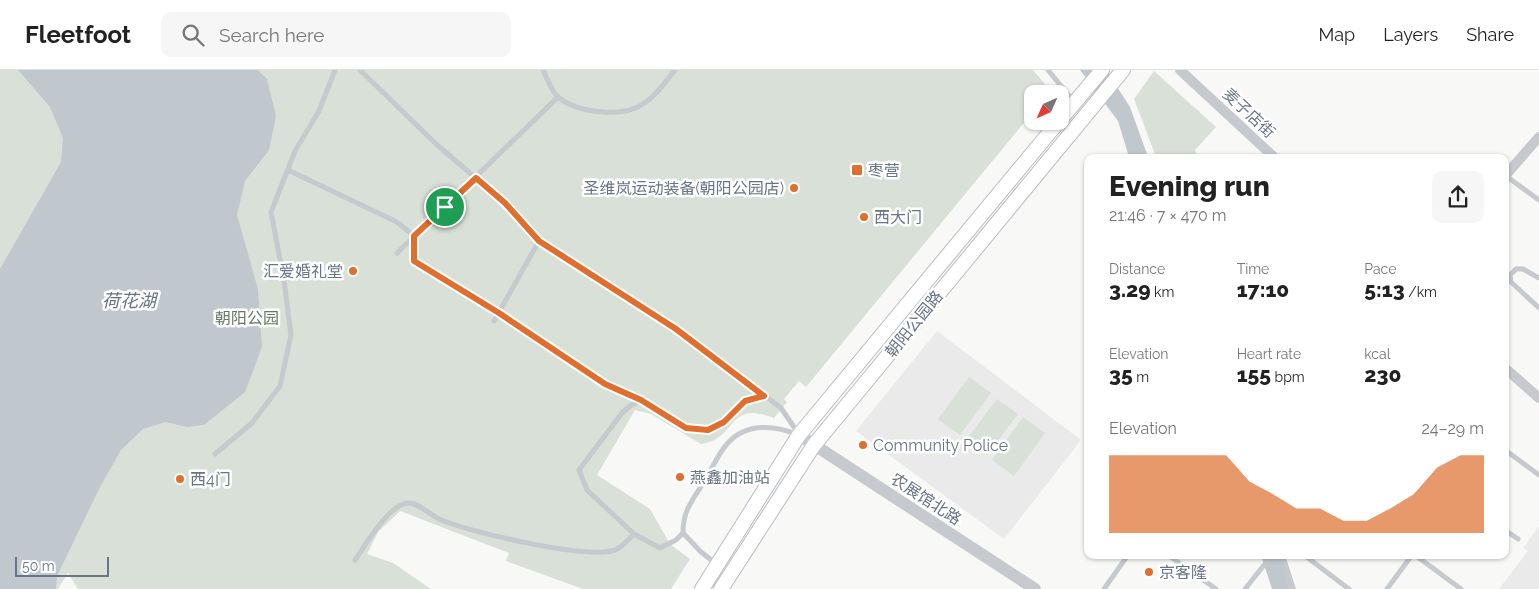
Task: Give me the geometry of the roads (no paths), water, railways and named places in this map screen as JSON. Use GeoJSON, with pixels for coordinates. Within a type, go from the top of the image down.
{"type":"FeatureCollection","features":[{"type":"Feature","properties":{"kind":"main road","name":"朝阳公园路"},"geometry":{"type":"LineString","coordinates":[[1069,109],[1102,70]]}},
{"type":"Feature","properties":{"kind":"main road","name":"朝阳公园路"},"geometry":{"type":"LineString","coordinates":[[721,589],[814,445],[1123,70]]}},
{"type":"Feature","properties":{"kind":"main road","name":"朝阳公园路"},"geometry":{"type":"LineString","coordinates":[[702,589],[799,435],[1052,130]]}},
{"type":"Feature","properties":{"kind":"street","name":"麦子店街"},"geometry":{"type":"LineString","coordinates":[[1180,70],[1271,154]]}},
{"type":"Feature","properties":{"kind":"street"},"geometry":{"type":"LineString","coordinates":[[1509,171],[1539,137]]}},
{"type":"Feature","properties":{"kind":"street"},"geometry":{"type":"LineString","coordinates":[[1509,372],[1539,398]]}},
{"type":"Feature","properties":{"kind":"street","name":"农展馆北路"},"geometry":{"type":"LineString","coordinates":[[799,435],[1034,589]]}},
{"type":"Feature","properties":{"kind":"lane"},"geometry":{"type":"LineString","coordinates":[[214,454],[252,423],[280,386],[291,335],[284,280],[271,212],[295,151],[319,112],[335,70]]}},
{"type":"Feature","properties":{"kind":"lane"},"geometry":{"type":"LineString","coordinates":[[360,70],[436,144],[505,203],[539,241],[676,329],[781,408],[799,435]]}},
{"type":"Feature","properties":{"kind":"lane"},"geometry":{"type":"LineString","coordinates":[[543,70],[558,97],[586,110],[620,113],[642,105],[661,88],[675,70]]}},
{"type":"Feature","properties":{"kind":"lane"},"geometry":{"type":"LineString","coordinates":[[1048,70],[1076,100]]}},
{"type":"Feature","properties":{"kind":"lane"},"geometry":{"type":"LineString","coordinates":[[397,253],[558,97]]}},
{"type":"Feature","properties":{"kind":"lane"},"geometry":{"type":"LineString","coordinates":[[288,170],[397,222],[414,236]]}},
{"type":"Feature","properties":{"kind":"lane"},"geometry":{"type":"LineString","coordinates":[[1509,179],[1539,200]]}},
{"type":"Feature","properties":{"kind":"lane"},"geometry":{"type":"LineString","coordinates":[[414,236],[414,261],[499,313],[605,384],[641,400],[686,428],[708,430],[724,422],[745,401],[764,396]]}},
{"type":"Feature","properties":{"kind":"lane"},"geometry":{"type":"LineString","coordinates":[[494,321],[539,241]]}},
{"type":"Feature","properties":{"kind":"lane"},"geometry":{"type":"LineString","coordinates":[[1539,278],[1523,269],[1516,269],[1510,275],[1511,282],[1539,308]]}},
{"type":"Feature","properties":{"kind":"lane"},"geometry":{"type":"LineString","coordinates":[[641,400],[622,413],[580,470],[587,490],[634,534],[660,548],[676,540],[683,533]]}},
{"type":"Feature","properties":{"kind":"lane"},"geometry":{"type":"LineString","coordinates":[[717,565],[683,533],[683,516],[727,444],[741,433],[761,427],[781,428],[799,435]]}},
{"type":"Feature","properties":{"kind":"lane"},"geometry":{"type":"LineString","coordinates":[[1509,453],[1539,475]]}},
{"type":"Feature","properties":{"kind":"lane"},"geometry":{"type":"LineString","coordinates":[[354,560],[373,532],[396,508],[408,503],[416,505],[438,518],[465,528],[543,546],[596,554],[616,550],[634,534]]}},
{"type":"Feature","properties":{"kind":"lane"},"geometry":{"type":"LineString","coordinates":[[1509,533],[1518,539]]}},
{"type":"Feature","properties":{"kind":"lane"},"geometry":{"type":"LineString","coordinates":[[1104,589],[1125,559]]}},
{"type":"Feature","properties":{"kind":"lane"},"geometry":{"type":"LineString","coordinates":[[1174,559],[1216,589]]}},
{"type":"Feature","properties":{"kind":"lane"},"geometry":{"type":"LineString","coordinates":[[1245,589],[1269,559]]}},
{"type":"Feature","properties":{"kind":"lane"},"geometry":{"type":"LineString","coordinates":[[1283,559],[1292,589]]}},
{"type":"Feature","properties":{"kind":"lane"},"geometry":{"type":"LineString","coordinates":[[1309,559],[1349,589]]}},
{"type":"Feature","properties":{"kind":"lane"},"geometry":{"type":"LineString","coordinates":[[1387,589],[1411,559]]}},
{"type":"Feature","properties":{"kind":"lane"},"geometry":{"type":"LineString","coordinates":[[1420,559],[1461,589]]}},
{"type":"Feature","properties":{"kind":"water","name":"荷花湖"},"geometry":{"type":"Polygon","coordinates":[[[18,70],[258,70],[267,79],[276,116],[269,150],[245,181],[237,215],[258,289],[262,347],[245,392],[204,425],[187,427],[166,422],[143,429],[121,450],[100,487],[57,576],[56,589],[0,589],[0,269],[61,162],[63,138],[50,107],[18,70]]]}},
{"type":"Feature","properties":{"kind":"water"},"geometry":{"type":"Polygon","coordinates":[[[1080,70],[1106,70],[1130,107],[1147,154],[1128,154],[1118,121],[1080,70]]]}},
{"type":"Feature","properties":{"kind":"water"},"geometry":{"type":"Polygon","coordinates":[[[1262,559],[1286,559],[1296,589],[1272,589],[1262,559]]]}},
{"type":"Feature","properties":{"kind":"place","name":"枣营"},"geometry":{"type":"Point","coordinates":[857,170]}},
{"type":"Feature","properties":{"kind":"place","name":"圣维岚运动装备(朝阳公园店)"},"geometry":{"type":"Point","coordinates":[794,188]}},
{"type":"Feature","properties":{"kind":"place","name":"西大门"},"geometry":{"type":"Point","coordinates":[864,217]}},
{"type":"Feature","properties":{"kind":"place","name":"汇爱婚礼堂"},"geometry":{"type":"Point","coordinates":[353,271]}},
{"type":"Feature","properties":{"kind":"place","name":"Community Police"},"geometry":{"type":"Point","coordinates":[863,445]}},
{"type":"Feature","properties":{"kind":"place","name":"燕鑫加油站"},"geometry":{"type":"Point","coordinates":[680,477]}},
{"type":"Feature","properties":{"kind":"place","name":"西4门"},"geometry":{"type":"Point","coordinates":[180,479]}},
{"type":"Feature","properties":{"kind":"place","name":"京客隆"},"geometry":{"type":"Point","coordinates":[1149,572]}},
{"type":"Feature","properties":{"kind":"park label","name":"朝阳公园"},"geometry":{"type":"Point","coordinates":[247,318]}}]}
